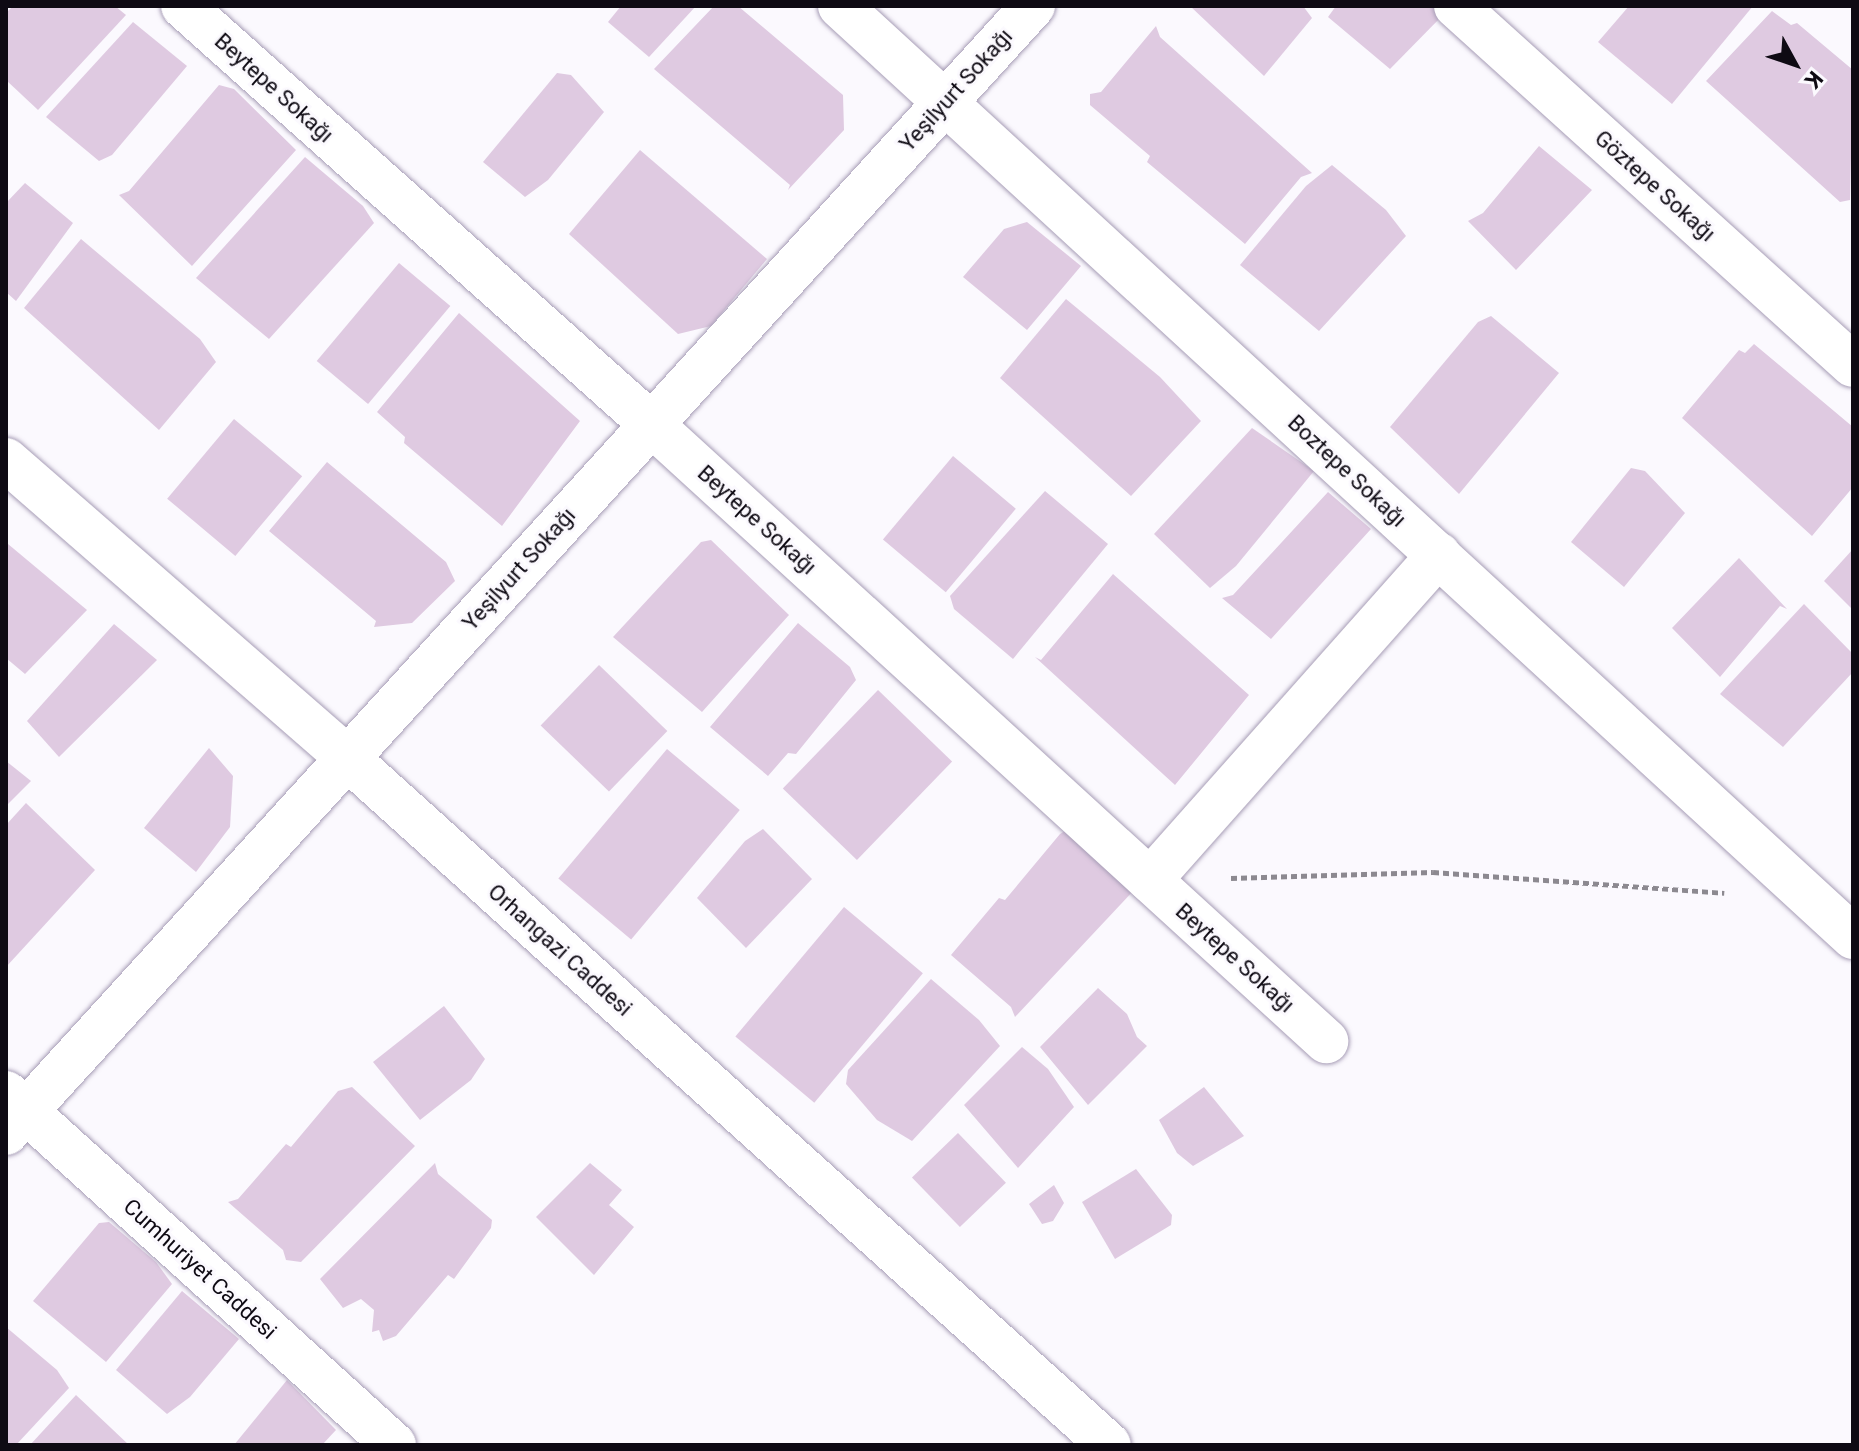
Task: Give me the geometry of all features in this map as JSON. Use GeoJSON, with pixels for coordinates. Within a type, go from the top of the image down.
{"type":"FeatureCollection","features":[{"type":"Feature","properties":{"kind":"street","name":"Beytepe Sokağı"},"geometry":{"type":"LineString","coordinates":[[183,6],[651,424],[1326,1041]]}},
{"type":"Feature","properties":{"kind":"street","name":"Boztepe Sokağı"},"geometry":{"type":"LineString","coordinates":[[840,6],[946,100],[1853,937]]}},
{"type":"Feature","properties":{"kind":"street","name":"Yeşilyurt Sokağı"},"geometry":{"type":"LineString","coordinates":[[12,1112],[346,757],[1033,6]]}},
{"type":"Feature","properties":{"kind":"street","name":"Göztepe Sokağı"},"geometry":{"type":"LineString","coordinates":[[1456,6],[1853,365]]}},
{"type":"Feature","properties":{"kind":"street","name":"Orhangazi Caddesi"},"geometry":{"type":"LineString","coordinates":[[6,460],[346,757],[1109,1445]]}},
{"type":"Feature","properties":{"kind":"street"},"geometry":{"type":"LineString","coordinates":[[1150,880],[1439,555]]}},
{"type":"Feature","properties":{"kind":"street","name":"Cumhuriyet Caddesi"},"geometry":{"type":"LineString","coordinates":[[12,1112],[394,1445]]}},
{"type":"Feature","properties":{"kind":"path"},"geometry":{"type":"LineString","coordinates":[[1150,880],[1433,872],[1812,900]]}},
{"type":"Feature","properties":{"kind":"building"},"geometry":{"type":"Polygon","coordinates":[[[13,6],[115,6],[126,15],[38,110],[6,80],[6,13],[13,6]]]}},
{"type":"Feature","properties":{"kind":"building"},"geometry":{"type":"Polygon","coordinates":[[[621,6],[696,6],[649,57],[608,22],[621,6]]]}},
{"type":"Feature","properties":{"kind":"building"},"geometry":{"type":"Polygon","coordinates":[[[714,6],[738,6],[843,95],[844,130],[788,190],[790,185],[654,69],[714,6]]]}},
{"type":"Feature","properties":{"kind":"building"},"geometry":{"type":"Polygon","coordinates":[[[1190,6],[1303,6],[1312,18],[1264,76],[1190,6]]]}},
{"type":"Feature","properties":{"kind":"building"},"geometry":{"type":"Polygon","coordinates":[[[1336,6],[1434,6],[1444,14],[1390,69],[1328,17],[1336,6]]]}},
{"type":"Feature","properties":{"kind":"building"},"geometry":{"type":"Polygon","coordinates":[[[1629,6],[1753,6],[1672,104],[1598,42],[1629,6]]]}},
{"type":"Feature","properties":{"kind":"building"},"geometry":{"type":"Polygon","coordinates":[[[1772,11],[1791,25],[1797,23],[1853,70],[1850,200],[1840,202],[1706,81],[1772,11]]]}},
{"type":"Feature","properties":{"kind":"building"},"geometry":{"type":"Polygon","coordinates":[[[133,22],[187,66],[112,155],[99,161],[46,117],[133,22]]]}},
{"type":"Feature","properties":{"kind":"building"},"geometry":{"type":"Polygon","coordinates":[[[1156,26],[1160,37],[1312,173],[1301,177],[1245,244],[1147,162],[1150,156],[1090,105],[1090,94],[1101,92],[1156,26]]]}},
{"type":"Feature","properties":{"kind":"building"},"geometry":{"type":"Polygon","coordinates":[[[557,73],[571,75],[604,112],[548,180],[525,197],[483,162],[557,73]]]}},
{"type":"Feature","properties":{"kind":"building"},"geometry":{"type":"Polygon","coordinates":[[[219,85],[234,89],[296,150],[192,266],[119,195],[129,191],[219,85]]]}},
{"type":"Feature","properties":{"kind":"building"},"geometry":{"type":"Polygon","coordinates":[[[1539,146],[1592,190],[1516,270],[1468,221],[1483,213],[1539,146]]]}},
{"type":"Feature","properties":{"kind":"building"},"geometry":{"type":"Polygon","coordinates":[[[640,150],[767,259],[711,326],[678,334],[569,234],[640,150]]]}},
{"type":"Feature","properties":{"kind":"building"},"geometry":{"type":"Polygon","coordinates":[[[305,157],[363,206],[374,223],[269,339],[196,278],[305,157]]]}},
{"type":"Feature","properties":{"kind":"building"},"geometry":{"type":"Polygon","coordinates":[[[1332,165],[1386,210],[1406,236],[1319,331],[1240,265],[1306,186],[1332,165]]]}},
{"type":"Feature","properties":{"kind":"building"},"geometry":{"type":"Polygon","coordinates":[[[25,183],[73,223],[16,301],[6,292],[6,203],[25,183]]]}},
{"type":"Feature","properties":{"kind":"building"},"geometry":{"type":"Polygon","coordinates":[[[1027,222],[1081,266],[1027,330],[963,277],[1004,229],[1027,222]]]}},
{"type":"Feature","properties":{"kind":"building"},"geometry":{"type":"Polygon","coordinates":[[[81,239],[200,339],[216,362],[159,430],[24,308],[81,239]]]}},
{"type":"Feature","properties":{"kind":"building"},"geometry":{"type":"Polygon","coordinates":[[[399,263],[450,306],[368,404],[317,361],[399,263]]]}},
{"type":"Feature","properties":{"kind":"building"},"geometry":{"type":"Polygon","coordinates":[[[1066,299],[1160,377],[1201,421],[1131,496],[1000,378],[1066,299]]]}},
{"type":"Feature","properties":{"kind":"building"},"geometry":{"type":"Polygon","coordinates":[[[459,313],[580,421],[502,526],[404,443],[405,437],[377,412],[459,313]]]}},
{"type":"Feature","properties":{"kind":"building"},"geometry":{"type":"Polygon","coordinates":[[[1491,316],[1559,373],[1459,494],[1390,427],[1478,322],[1491,316]]]}},
{"type":"Feature","properties":{"kind":"building"},"geometry":{"type":"Polygon","coordinates":[[[1754,344],[1853,427],[1853,487],[1812,536],[1682,418],[1739,350],[1745,353],[1754,344]]]}},
{"type":"Feature","properties":{"kind":"building"},"geometry":{"type":"Polygon","coordinates":[[[234,419],[302,476],[235,556],[167,499],[234,419]]]}},
{"type":"Feature","properties":{"kind":"building"},"geometry":{"type":"Polygon","coordinates":[[[1252,428],[1314,471],[1236,566],[1210,588],[1154,534],[1252,428]]]}},
{"type":"Feature","properties":{"kind":"building"},"geometry":{"type":"Polygon","coordinates":[[[953,456],[1016,509],[946,592],[883,539],[953,456]]]}},
{"type":"Feature","properties":{"kind":"building"},"geometry":{"type":"Polygon","coordinates":[[[327,462],[446,562],[455,581],[412,623],[374,627],[376,621],[269,531],[327,462]]]}},
{"type":"Feature","properties":{"kind":"building"},"geometry":{"type":"Polygon","coordinates":[[[1631,468],[1645,471],[1685,513],[1624,587],[1571,542],[1631,468]]]}},
{"type":"Feature","properties":{"kind":"building"},"geometry":{"type":"Polygon","coordinates":[[[1045,491],[1108,544],[1013,659],[954,609],[950,596],[1045,491]]]}},
{"type":"Feature","properties":{"kind":"building"},"geometry":{"type":"Polygon","coordinates":[[[1328,492],[1371,529],[1271,639],[1222,598],[1233,595],[1328,492]]]}},
{"type":"Feature","properties":{"kind":"building"},"geometry":{"type":"Polygon","coordinates":[[[711,540],[789,615],[702,712],[613,637],[701,542],[711,540]]]}},
{"type":"Feature","properties":{"kind":"building"},"geometry":{"type":"Polygon","coordinates":[[[8,544],[87,610],[25,674],[6,658],[8,544]]]}},
{"type":"Feature","properties":{"kind":"building"},"geometry":{"type":"Polygon","coordinates":[[[1853,549],[1853,610],[1824,581],[1853,549]]]}},
{"type":"Feature","properties":{"kind":"building"},"geometry":{"type":"Polygon","coordinates":[[[1739,558],[1787,609],[1780,606],[1720,677],[1672,628],[1739,558]]]}},
{"type":"Feature","properties":{"kind":"building"},"geometry":{"type":"Polygon","coordinates":[[[1113,574],[1249,695],[1175,785],[1035,657],[1041,660],[1113,574]]]}},
{"type":"Feature","properties":{"kind":"building"},"geometry":{"type":"Polygon","coordinates":[[[1804,604],[1853,654],[1853,672],[1783,747],[1720,694],[1804,604]]]}},
{"type":"Feature","properties":{"kind":"building"},"geometry":{"type":"Polygon","coordinates":[[[798,623],[850,667],[856,680],[796,754],[788,753],[768,776],[710,727],[798,623]]]}},
{"type":"Feature","properties":{"kind":"building"},"geometry":{"type":"Polygon","coordinates":[[[114,624],[157,660],[59,757],[27,721],[114,624]]]}},
{"type":"Feature","properties":{"kind":"building"},"geometry":{"type":"Polygon","coordinates":[[[599,665],[667,731],[609,791],[541,725],[599,665]]]}},
{"type":"Feature","properties":{"kind":"building"},"geometry":{"type":"Polygon","coordinates":[[[878,690],[952,762],[857,860],[783,789],[878,690]]]}},
{"type":"Feature","properties":{"kind":"building"},"geometry":{"type":"Polygon","coordinates":[[[209,748],[233,776],[230,827],[196,872],[144,828],[209,748]]]}},
{"type":"Feature","properties":{"kind":"building"},"geometry":{"type":"Polygon","coordinates":[[[667,749],[740,810],[631,940],[558,878],[667,749]]]}},
{"type":"Feature","properties":{"kind":"building"},"geometry":{"type":"Polygon","coordinates":[[[6,761],[31,781],[6,806],[6,761]]]}},
{"type":"Feature","properties":{"kind":"building"},"geometry":{"type":"Polygon","coordinates":[[[26,803],[95,870],[6,967],[6,825],[26,803]]]}},
{"type":"Feature","properties":{"kind":"building"},"geometry":{"type":"Polygon","coordinates":[[[1078,823],[1136,888],[1015,1017],[1011,1007],[951,955],[999,898],[1005,900],[1060,834],[1078,823]]]}},
{"type":"Feature","properties":{"kind":"building"},"geometry":{"type":"Polygon","coordinates":[[[763,829],[812,879],[746,948],[697,898],[745,841],[763,829]]]}},
{"type":"Feature","properties":{"kind":"building"},"geometry":{"type":"Polygon","coordinates":[[[844,907],[923,973],[814,1103],[735,1036],[844,907]]]}},
{"type":"Feature","properties":{"kind":"building"},"geometry":{"type":"Polygon","coordinates":[[[931,979],[979,1020],[1000,1046],[912,1141],[877,1120],[846,1084],[848,1070],[931,979]]]}},
{"type":"Feature","properties":{"kind":"building"},"geometry":{"type":"Polygon","coordinates":[[[1098,988],[1127,1014],[1137,1037],[1147,1046],[1088,1105],[1040,1047],[1098,988]]]}},
{"type":"Feature","properties":{"kind":"building"},"geometry":{"type":"Polygon","coordinates":[[[444,1006],[485,1059],[471,1080],[420,1120],[373,1062],[444,1006]]]}},
{"type":"Feature","properties":{"kind":"building"},"geometry":{"type":"Polygon","coordinates":[[[1022,1047],[1048,1069],[1074,1107],[1018,1168],[964,1105],[1022,1047]]]}},
{"type":"Feature","properties":{"kind":"building"},"geometry":{"type":"Polygon","coordinates":[[[352,1087],[415,1146],[301,1262],[286,1260],[283,1250],[228,1202],[238,1199],[286,1144],[291,1147],[338,1091],[352,1087]]]}},
{"type":"Feature","properties":{"kind":"building"},"geometry":{"type":"Polygon","coordinates":[[[1204,1087],[1244,1136],[1193,1166],[1177,1153],[1159,1120],[1204,1087]]]}},
{"type":"Feature","properties":{"kind":"building"},"geometry":{"type":"Polygon","coordinates":[[[958,1133],[1006,1183],[960,1227],[912,1177],[958,1133]]]}},
{"type":"Feature","properties":{"kind":"building"},"geometry":{"type":"Polygon","coordinates":[[[435,1163],[438,1174],[492,1220],[491,1228],[454,1279],[448,1275],[396,1336],[383,1341],[379,1330],[372,1332],[374,1310],[361,1299],[343,1308],[320,1279],[435,1163]]]}},
{"type":"Feature","properties":{"kind":"building"},"geometry":{"type":"Polygon","coordinates":[[[590,1163],[622,1190],[609,1205],[634,1227],[594,1275],[536,1217],[590,1163]]]}},
{"type":"Feature","properties":{"kind":"building"},"geometry":{"type":"Polygon","coordinates":[[[1136,1169],[1172,1215],[1171,1225],[1115,1259],[1082,1202],[1136,1169]]]}},
{"type":"Feature","properties":{"kind":"building"},"geometry":{"type":"Polygon","coordinates":[[[1054,1185],[1064,1203],[1053,1221],[1042,1224],[1029,1204],[1054,1185]]]}},
{"type":"Feature","properties":{"kind":"building"},"geometry":{"type":"Polygon","coordinates":[[[109,1222],[156,1262],[172,1284],[106,1362],[33,1301],[99,1223],[109,1222]]]}},
{"type":"Feature","properties":{"kind":"building"},"geometry":{"type":"Polygon","coordinates":[[[182,1291],[239,1339],[190,1397],[167,1414],[116,1370],[182,1291]]]}},
{"type":"Feature","properties":{"kind":"building"},"geometry":{"type":"Polygon","coordinates":[[[6,1327],[57,1370],[69,1388],[16,1445],[6,1445],[6,1327]]]}},
{"type":"Feature","properties":{"kind":"building"},"geometry":{"type":"Polygon","coordinates":[[[287,1380],[336,1430],[322,1445],[234,1445],[287,1380]]]}},
{"type":"Feature","properties":{"kind":"building"},"geometry":{"type":"Polygon","coordinates":[[[76,1395],[129,1445],[30,1445],[76,1395]]]}}]}
